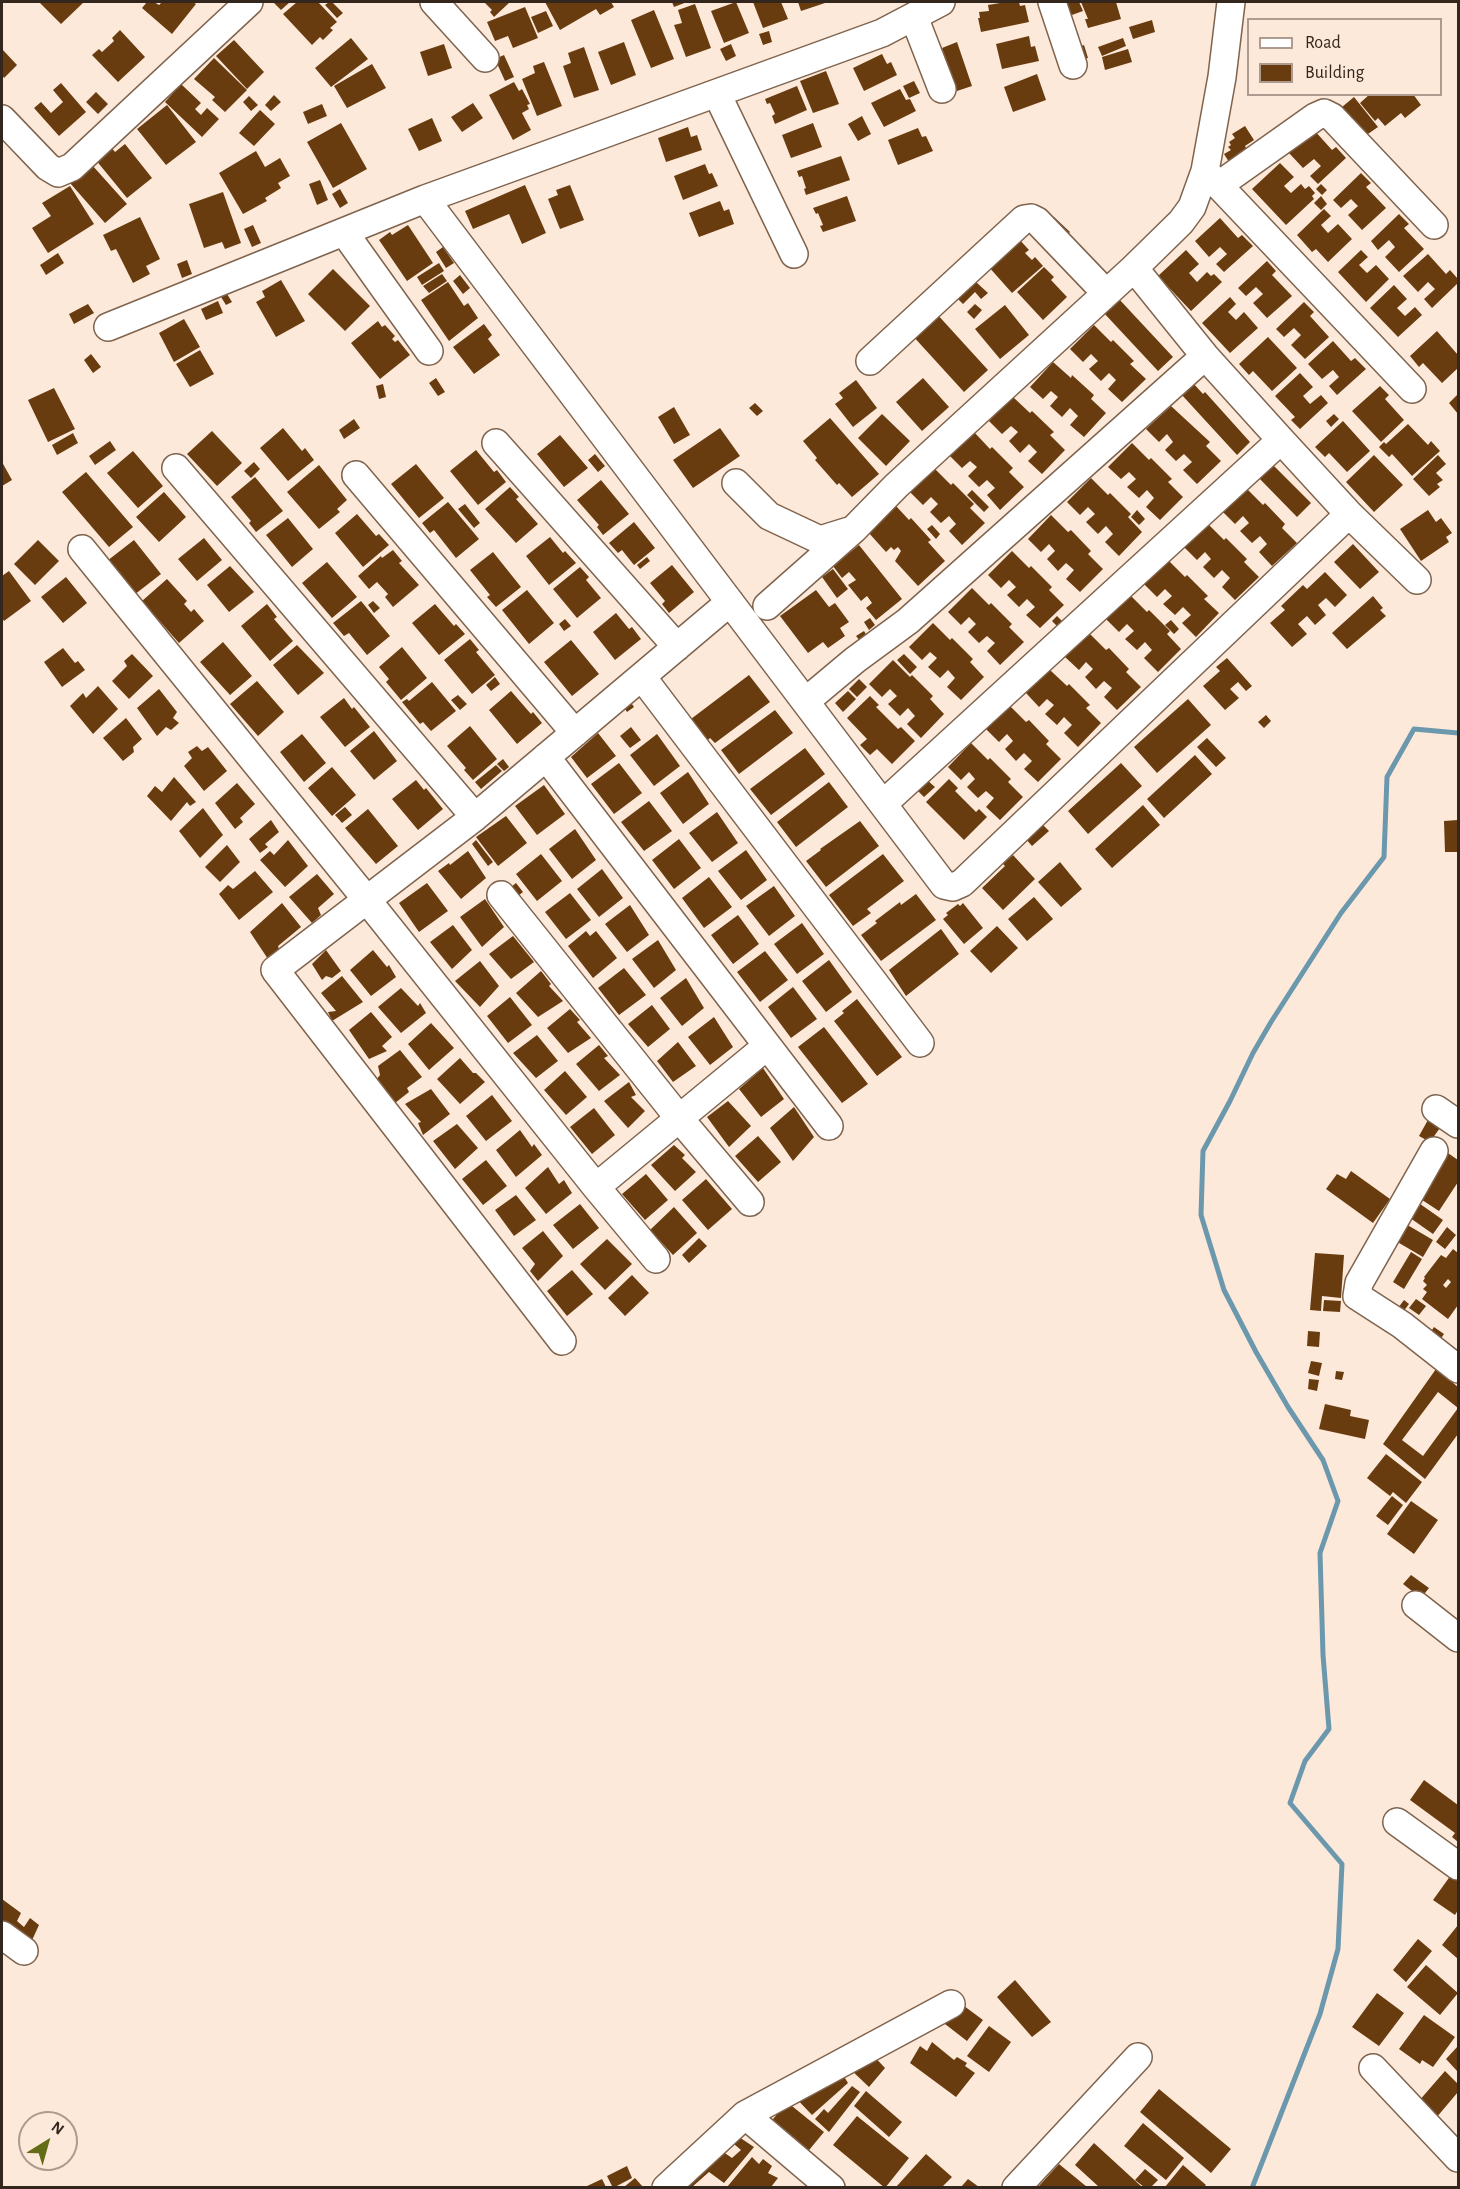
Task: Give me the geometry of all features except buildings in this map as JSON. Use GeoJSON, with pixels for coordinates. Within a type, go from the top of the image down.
{"type":"FeatureCollection","features":[{"type":"Feature","properties":{"kind":"street"},"geometry":{"type":"LineString","coordinates":[[2,119],[48,167],[58,173],[72,167],[249,2]]}},
{"type":"Feature","properties":{"kind":"street"},"geometry":{"type":"LineString","coordinates":[[434,2],[485,58]]}},
{"type":"Feature","properties":{"kind":"street"},"geometry":{"type":"LineString","coordinates":[[108,327],[425,199],[882,33],[940,2]]}},
{"type":"Feature","properties":{"kind":"street"},"geometry":{"type":"LineString","coordinates":[[1052,2],[1073,65]]}},
{"type":"Feature","properties":{"kind":"street"},"geometry":{"type":"LineString","coordinates":[[1230,2],[1212,178],[1412,389]]}},
{"type":"Feature","properties":{"kind":"street"},"geometry":{"type":"LineString","coordinates":[[914,17],[942,89]]}},
{"type":"Feature","properties":{"kind":"street"},"geometry":{"type":"LineString","coordinates":[[717,94],[794,254]]}},
{"type":"Feature","properties":{"kind":"street"},"geometry":{"type":"LineString","coordinates":[[767,606],[854,530],[896,486],[1134,268],[1181,222],[1212,178],[1315,117],[1324,113],[1332,117],[1434,225]]}},
{"type":"Feature","properties":{"kind":"street"},"geometry":{"type":"LineString","coordinates":[[425,199],[944,885],[953,887],[962,883],[1349,514]]}},
{"type":"Feature","properties":{"kind":"street"},"geometry":{"type":"LineString","coordinates":[[870,362],[1024,219],[1030,218],[1037,221],[1106,293]]}},
{"type":"Feature","properties":{"kind":"street"},"geometry":{"type":"LineString","coordinates":[[344,232],[429,351]]}},
{"type":"Feature","properties":{"kind":"street"},"geometry":{"type":"LineString","coordinates":[[1134,268],[1205,356],[1281,440],[1349,514],[1417,580]]}},
{"type":"Feature","properties":{"kind":"street"},"geometry":{"type":"LineString","coordinates":[[806,701],[855,660],[908,621],[1205,356]]}},
{"type":"Feature","properties":{"kind":"street"},"geometry":{"type":"LineString","coordinates":[[883,804],[1281,440]]}},
{"type":"Feature","properties":{"kind":"street"},"geometry":{"type":"LineString","coordinates":[[496,443],[676,647]]}},
{"type":"Feature","properties":{"kind":"street"},"geometry":{"type":"LineString","coordinates":[[176,468],[475,817]]}},
{"type":"Feature","properties":{"kind":"street"},"geometry":{"type":"LineString","coordinates":[[356,475],[575,733]]}},
{"type":"Feature","properties":{"kind":"street"},"geometry":{"type":"LineString","coordinates":[[736,483],[769,516],[820,540],[854,530]]}},
{"type":"Feature","properties":{"kind":"street"},"geometry":{"type":"LineString","coordinates":[[82,549],[656,1259]]}},
{"type":"Feature","properties":{"kind":"street"},"geometry":{"type":"LineString","coordinates":[[562,1341],[275,970],[475,817],[730,602]]}},
{"type":"Feature","properties":{"kind":"street"},"geometry":{"type":"LineString","coordinates":[[642,676],[920,1043]]}},
{"type":"Feature","properties":{"kind":"street"},"geometry":{"type":"LineString","coordinates":[[546,757],[829,1126]]}},
{"type":"Feature","properties":{"kind":"street"},"geometry":{"type":"LineString","coordinates":[[501,895],[679,1118],[750,1202]]}},
{"type":"Feature","properties":{"kind":"street"},"geometry":{"type":"LineString","coordinates":[[596,1187],[767,1046]]}},
{"type":"Feature","properties":{"kind":"street"},"geometry":{"type":"LineString","coordinates":[[1436,1109],[1458,1124]]}},
{"type":"Feature","properties":{"kind":"street"},"geometry":{"type":"LineString","coordinates":[[1434,1151],[1359,1283],[1357,1296],[1402,1325],[1458,1369]]}},
{"type":"Feature","properties":{"kind":"street"},"geometry":{"type":"LineString","coordinates":[[1416,1605],[1458,1638]]}},
{"type":"Feature","properties":{"kind":"street"},"geometry":{"type":"LineString","coordinates":[[1397,1822],[1458,1866]]}},
{"type":"Feature","properties":{"kind":"street"},"geometry":{"type":"LineString","coordinates":[[2,1935],[24,1951]]}},
{"type":"Feature","properties":{"kind":"street"},"geometry":{"type":"LineString","coordinates":[[666,2187],[745,2115],[951,2004]]}},
{"type":"Feature","properties":{"kind":"street"},"geometry":{"type":"LineString","coordinates":[[1016,2187],[1138,2057]]}},
{"type":"Feature","properties":{"kind":"street"},"geometry":{"type":"LineString","coordinates":[[1373,2068],[1458,2158]]}},
{"type":"Feature","properties":{"kind":"street"},"geometry":{"type":"LineString","coordinates":[[745,2115],[831,2187]]}},
{"type":"Feature","properties":{"kind":"waterway"},"geometry":{"type":"LineString","coordinates":[[1252,2188],[1320,2014],[1338,1949],[1342,1864],[1290,1803],[1305,1761],[1329,1729],[1323,1655],[1320,1553],[1338,1501],[1323,1460],[1288,1407],[1224,1290],[1201,1215],[1203,1151],[1271,1022],[1341,913],[1384,857],[1387,777],[1414,729],[1458,733]]}}]}
